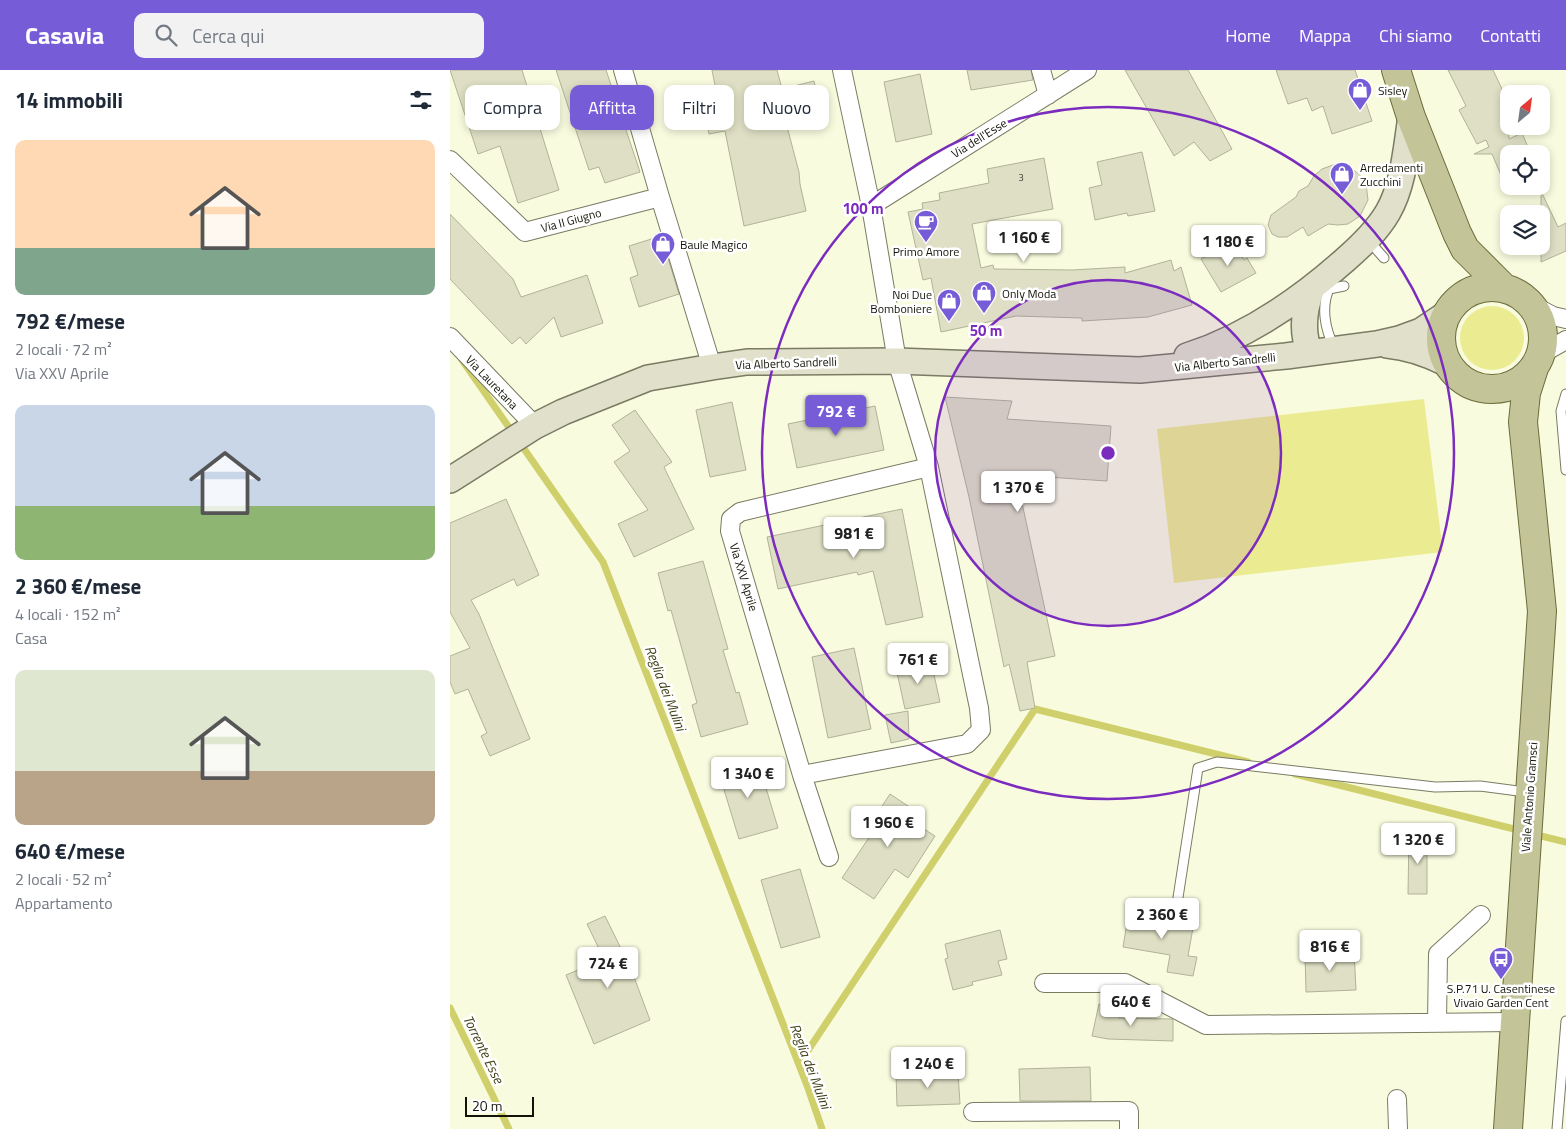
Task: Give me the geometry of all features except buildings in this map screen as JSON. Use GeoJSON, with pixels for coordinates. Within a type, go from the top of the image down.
{"type":"FeatureCollection","features":[{"type":"Feature","properties":{"kind":"main road","name":"Viale Antonio Gramsci"},"geometry":{"type":"LineString","coordinates":[[1396,70],[1411,117],[1465,249],[1503,287],[1519,294],[1532,304],[1541,320],[1544,337],[1538,361],[1526,393],[1523,422],[1542,611],[1508,1129]]}},
{"type":"Feature","properties":{"kind":"main road","name":"Viale Antonio Gramsci"},"geometry":{"type":"LineString","coordinates":[[1457,233],[1461,281],[1440,339],[1446,363],[1461,380],[1482,389],[1497,390],[1511,386],[1524,379],[1538,361]]}},
{"type":"Feature","properties":{"kind":"main road"},"geometry":{"type":"LineString","coordinates":[[1451,307],[1471,290],[1487,286],[1503,287]]}},
{"type":"Feature","properties":{"kind":"main road","name":"Viale Antonio Gramsci"},"geometry":{"type":"LineString","coordinates":[[1482,389],[1504,411],[1517,433],[1528,466]]}},
{"type":"Feature","properties":{"kind":"street"},"geometry":{"type":"LineString","coordinates":[[623,70],[712,367]]}},
{"type":"Feature","properties":{"kind":"street"},"geometry":{"type":"LineString","coordinates":[[802,775],[967,744],[981,730],[979,708],[929,467],[897,361],[871,206],[842,70]]}},
{"type":"Feature","properties":{"kind":"street"},"geometry":{"type":"LineString","coordinates":[[1041,70],[1048,95]]}},
{"type":"Feature","properties":{"kind":"street","name":"Via dell'Esse"},"geometry":{"type":"LineString","coordinates":[[871,206],[1087,70]]}},
{"type":"Feature","properties":{"kind":"street","name":"Via Alberto Sandrelli"},"geometry":{"type":"LineString","coordinates":[[1140,370],[1213,348],[1275,315],[1312,288],[1368,239],[1388,212],[1402,176],[1411,117]]}},
{"type":"Feature","properties":{"kind":"street","name":"Via II Giugno"},"geometry":{"type":"LineString","coordinates":[[450,160],[525,232],[660,197]]}},
{"type":"Feature","properties":{"kind":"street"},"geometry":{"type":"LineString","coordinates":[[1310,353],[1305,339],[1305,316],[1312,288]]}},
{"type":"Feature","properties":{"kind":"street"},"geometry":{"type":"LineString","coordinates":[[1532,304],[1553,316],[1566,319]]}},
{"type":"Feature","properties":{"kind":"street","name":"Via Alberto Sandrelli"},"geometry":{"type":"LineString","coordinates":[[450,480],[535,426],[563,412],[648,378],[747,362],[897,361],[1140,370],[1310,353],[1399,340],[1421,331],[1451,307]]}},
{"type":"Feature","properties":{"kind":"street","name":"Via Lauretana"},"geometry":{"type":"LineString","coordinates":[[450,337],[535,426]]}},
{"type":"Feature","properties":{"kind":"street"},"geometry":{"type":"LineString","coordinates":[[1538,361],[1566,340]]}},
{"type":"Feature","properties":{"kind":"street","name":"Via Alberto Sandrelli"},"geometry":{"type":"LineString","coordinates":[[1377,344],[1406,346],[1427,353],[1446,363]]}},
{"type":"Feature","properties":{"kind":"street","name":"Via XXV Aprile"},"geometry":{"type":"LineString","coordinates":[[829,857],[802,775],[730,531],[732,519],[740,512],[929,467]]}},
{"type":"Feature","properties":{"kind":"street"},"geometry":{"type":"LineString","coordinates":[[1437,1023],[1438,954],[1482,914]]}},
{"type":"Feature","properties":{"kind":"street"},"geometry":{"type":"LineString","coordinates":[[1044,983],[1125,984],[1206,1025],[1514,1022]]}},
{"type":"Feature","properties":{"kind":"street"},"geometry":{"type":"LineString","coordinates":[[1397,1099],[1398,1129]]}},
{"type":"Feature","properties":{"kind":"street"},"geometry":{"type":"LineString","coordinates":[[973,1112],[1129,1111],[1129,1129]]}},
{"type":"Feature","properties":{"kind":"lane"},"geometry":{"type":"LineString","coordinates":[[1368,239],[1384,258]]}},
{"type":"Feature","properties":{"kind":"lane"},"geometry":{"type":"LineString","coordinates":[[1335,350],[1326,325],[1325,298],[1330,289],[1344,286]]}},
{"type":"Feature","properties":{"kind":"lane"},"geometry":{"type":"LineString","coordinates":[[1566,394],[1561,410],[1566,470]]}},
{"type":"Feature","properties":{"kind":"lane"},"geometry":{"type":"LineString","coordinates":[[1177,904],[1198,768],[1217,762],[1434,787],[1480,786],[1529,792]]}},
{"type":"Feature","properties":{"kind":"lane"},"geometry":{"type":"LineString","coordinates":[[1557,1129],[1566,1021]]}},
{"type":"Feature","properties":{"kind":"shaded area"},"geometry":{"type":"Polygon","coordinates":[[[1492,306],[1510,312],[1518,320],[1524,338],[1518,356],[1510,364],[1492,370],[1474,364],[1466,356],[1460,338],[1466,320],[1474,312],[1492,306]]]}},
{"type":"Feature","properties":{"kind":"shaded area"},"geometry":{"type":"Polygon","coordinates":[[[1424,399],[1443,552],[1174,583],[1157,429],[1424,399]]]}},
{"type":"Feature","properties":{"kind":"waterway","name":"Reglia dei Mulini"},"geometry":{"type":"LineString","coordinates":[[462,360],[603,562],[808,1088],[822,1129]]}},
{"type":"Feature","properties":{"kind":"waterway"},"geometry":{"type":"LineString","coordinates":[[799,1064],[1035,709],[1248,762]]}},
{"type":"Feature","properties":{"kind":"waterway"},"geometry":{"type":"LineString","coordinates":[[1295,774],[1522,831]]}},
{"type":"Feature","properties":{"kind":"waterway"},"geometry":{"type":"LineString","coordinates":[[1533,834],[1566,842]]}},
{"type":"Feature","properties":{"kind":"waterway","name":"Torrente Esse"},"geometry":{"type":"LineString","coordinates":[[450,1008],[509,1129]]}},
{"type":"Feature","properties":{"kind":"place","name":"Sisley"},"geometry":{"type":"Point","coordinates":[1360,111]}},
{"type":"Feature","properties":{"kind":"place","name":"Arredamenti Zucchini"},"geometry":{"type":"Point","coordinates":[1342,195]}},
{"type":"Feature","properties":{"kind":"place","name":"Primo Amore"},"geometry":{"type":"Point","coordinates":[926,243]}},
{"type":"Feature","properties":{"kind":"place","name":"Baule Magico"},"geometry":{"type":"Point","coordinates":[663,265]}},
{"type":"Feature","properties":{"kind":"place","name":"Only Moda"},"geometry":{"type":"Point","coordinates":[984,314]}},
{"type":"Feature","properties":{"kind":"place","name":"Noi Due Bomboniere"},"geometry":{"type":"Point","coordinates":[949,322]}},
{"type":"Feature","properties":{"kind":"place","name":"S.P.71 U. Casentinese Vivaio Garden Cent"},"geometry":{"type":"Point","coordinates":[1501,980]}}]}
